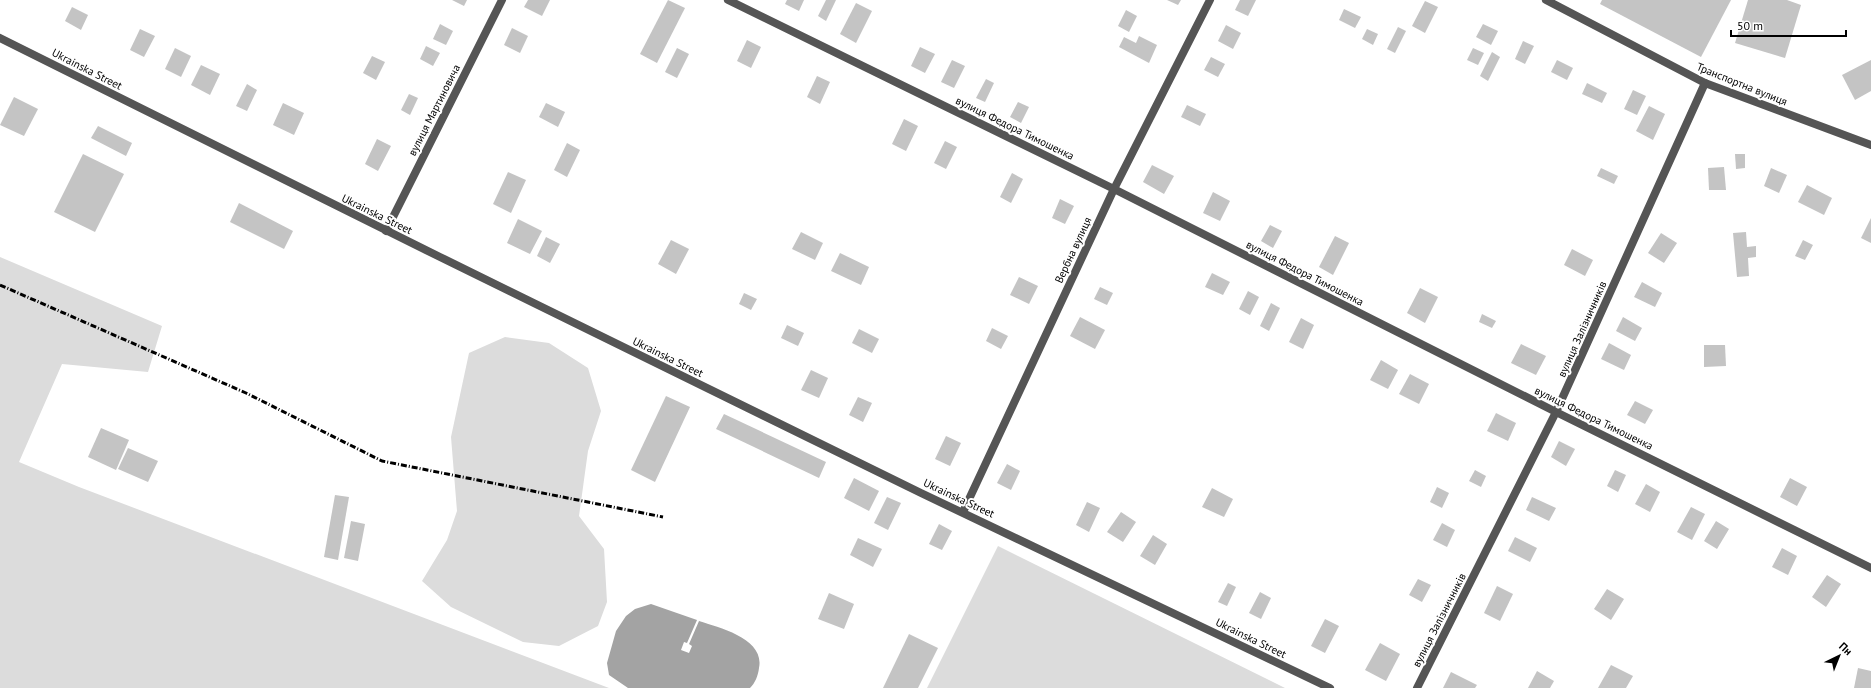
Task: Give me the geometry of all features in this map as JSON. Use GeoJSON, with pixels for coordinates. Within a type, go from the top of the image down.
{"type":"FeatureCollection","features":[{"type":"Feature","properties":{"kind":"street","name":"вулиця Мартиновича"},"geometry":{"type":"LineString","coordinates":[[386,230],[502,0]]}},
{"type":"Feature","properties":{"kind":"street","name":"вулиця Федора Тимошенка"},"geometry":{"type":"LineString","coordinates":[[728,0],[1114,189],[1556,412],[1871,568]]}},
{"type":"Feature","properties":{"kind":"street","name":"Вербна вулиця"},"geometry":{"type":"LineString","coordinates":[[963,512],[1114,189],[1210,0]]}},
{"type":"Feature","properties":{"kind":"street","name":"Транспортна вулиця"},"geometry":{"type":"LineString","coordinates":[[1546,0],[1705,83],[1871,145]]}},
{"type":"Feature","properties":{"kind":"street","name":"Ukrainska Street"},"geometry":{"type":"LineString","coordinates":[[0,38],[921,493],[1330,688]]}},
{"type":"Feature","properties":{"kind":"street","name":"вулиця Залізничників"},"geometry":{"type":"LineString","coordinates":[[1417,688],[1556,412],[1705,83]]}},
{"type":"Feature","properties":{"kind":"shaded area"},"geometry":{"type":"Polygon","coordinates":[[[0,257],[162,326],[148,372],[62,364],[19,462],[79,487],[609,688],[0,688],[0,257]]]}},
{"type":"Feature","properties":{"kind":"shaded area"},"geometry":{"type":"Polygon","coordinates":[[[505,337],[549,343],[588,368],[601,411],[588,451],[579,516],[604,549],[607,602],[598,626],[559,646],[523,642],[451,607],[422,581],[447,540],[457,511],[451,437],[469,353],[505,337]]]}},
{"type":"Feature","properties":{"kind":"shaded area"},"geometry":{"type":"Polygon","coordinates":[[[998,546],[1285,688],[927,688],[998,546]]]}},
{"type":"Feature","properties":{"kind":"shaded area"},"geometry":{"type":"Polygon","coordinates":[[[651,604],[697,620],[687,643],[684,642],[681,650],[689,653],[692,646],[689,644],[699,621],[729,631],[748,642],[755,649],[759,658],[758,674],[752,686],[750,688],[628,688],[609,675],[607,663],[616,631],[626,616],[635,609],[651,604]]]}},
{"type":"Feature","properties":{"kind":"building"},"geometry":{"type":"Polygon","coordinates":[[[452,0],[467,0],[464,6],[452,0]]]}},
{"type":"Feature","properties":{"kind":"building"},"geometry":{"type":"Polygon","coordinates":[[[528,0],[550,0],[542,16],[524,7],[528,0]]]}},
{"type":"Feature","properties":{"kind":"building"},"geometry":{"type":"Polygon","coordinates":[[[668,0],[685,8],[657,63],[640,54],[668,0]]]}},
{"type":"Feature","properties":{"kind":"building"},"geometry":{"type":"Polygon","coordinates":[[[787,0],[804,0],[799,11],[785,4],[787,0]]]}},
{"type":"Feature","properties":{"kind":"building"},"geometry":{"type":"Polygon","coordinates":[[[826,0],[836,0],[826,21],[818,16],[826,0]]]}},
{"type":"Feature","properties":{"kind":"building"},"geometry":{"type":"Polygon","coordinates":[[[1167,0],[1181,0],[1178,5],[1167,0]]]}},
{"type":"Feature","properties":{"kind":"building"},"geometry":{"type":"Polygon","coordinates":[[[1240,0],[1256,0],[1248,16],[1235,10],[1240,0]]]}},
{"type":"Feature","properties":{"kind":"building"},"geometry":{"type":"Polygon","coordinates":[[[1602,0],[1731,0],[1701,57],[1600,4],[1602,0]]]}},
{"type":"Feature","properties":{"kind":"building"},"geometry":{"type":"Polygon","coordinates":[[[1748,0],[1787,0],[1801,5],[1785,58],[1735,43],[1748,0]]]}},
{"type":"Feature","properties":{"kind":"building"},"geometry":{"type":"Polygon","coordinates":[[[1425,1],[1438,7],[1425,33],[1412,26],[1425,1]]]}},
{"type":"Feature","properties":{"kind":"building"},"geometry":{"type":"Polygon","coordinates":[[[856,3],[872,11],[856,43],[840,34],[856,3]]]}},
{"type":"Feature","properties":{"kind":"building"},"geometry":{"type":"Polygon","coordinates":[[[72,7],[88,15],[81,30],[65,21],[72,7]]]}},
{"type":"Feature","properties":{"kind":"building"},"geometry":{"type":"Polygon","coordinates":[[[1344,9],[1361,17],[1355,28],[1339,20],[1344,9]]]}},
{"type":"Feature","properties":{"kind":"building"},"geometry":{"type":"Polygon","coordinates":[[[1126,10],[1137,16],[1129,32],[1118,26],[1126,10]]]}},
{"type":"Feature","properties":{"kind":"building"},"geometry":{"type":"Polygon","coordinates":[[[440,24],[453,31],[446,45],[433,39],[440,24]]]}},
{"type":"Feature","properties":{"kind":"building"},"geometry":{"type":"Polygon","coordinates":[[[1483,24],[1498,31],[1491,45],[1476,37],[1483,24]]]}},
{"type":"Feature","properties":{"kind":"building"},"geometry":{"type":"Polygon","coordinates":[[[1226,25],[1241,33],[1233,49],[1218,41],[1226,25]]]}},
{"type":"Feature","properties":{"kind":"building"},"geometry":{"type":"Polygon","coordinates":[[[1398,27],[1406,31],[1395,53],[1387,49],[1398,27]]]}},
{"type":"Feature","properties":{"kind":"building"},"geometry":{"type":"Polygon","coordinates":[[[512,28],[528,36],[520,53],[504,45],[512,28]]]}},
{"type":"Feature","properties":{"kind":"building"},"geometry":{"type":"Polygon","coordinates":[[[140,29],[155,36],[144,57],[130,50],[140,29]]]}},
{"type":"Feature","properties":{"kind":"building"},"geometry":{"type":"Polygon","coordinates":[[[1367,29],[1378,34],[1373,45],[1362,39],[1367,29]]]}},
{"type":"Feature","properties":{"kind":"building"},"geometry":{"type":"Polygon","coordinates":[[[1139,36],[1157,45],[1149,63],[1119,47],[1124,37],[1136,43],[1139,36]]]}},
{"type":"Feature","properties":{"kind":"building"},"geometry":{"type":"Polygon","coordinates":[[[747,40],[761,47],[751,68],[737,61],[747,40]]]}},
{"type":"Feature","properties":{"kind":"building"},"geometry":{"type":"Polygon","coordinates":[[[1523,41],[1534,46],[1525,64],[1515,59],[1523,41]]]}},
{"type":"Feature","properties":{"kind":"building"},"geometry":{"type":"Polygon","coordinates":[[[426,46],[440,53],[433,66],[420,59],[426,46]]]}},
{"type":"Feature","properties":{"kind":"building"},"geometry":{"type":"Polygon","coordinates":[[[920,47],[935,54],[925,73],[911,66],[920,47]]]}},
{"type":"Feature","properties":{"kind":"building"},"geometry":{"type":"Polygon","coordinates":[[[175,48],[191,56],[181,77],[165,69],[175,48]]]}},
{"type":"Feature","properties":{"kind":"building"},"geometry":{"type":"Polygon","coordinates":[[[677,48],[689,54],[677,78],[665,72],[677,48]]]}},
{"type":"Feature","properties":{"kind":"building"},"geometry":{"type":"Polygon","coordinates":[[[1473,48],[1484,53],[1478,65],[1467,60],[1473,48]]]}},
{"type":"Feature","properties":{"kind":"building"},"geometry":{"type":"Polygon","coordinates":[[[1492,52],[1500,57],[1488,81],[1480,76],[1492,52]]]}},
{"type":"Feature","properties":{"kind":"building"},"geometry":{"type":"Polygon","coordinates":[[[372,56],[385,62],[376,80],[363,73],[372,56]]]}},
{"type":"Feature","properties":{"kind":"building"},"geometry":{"type":"Polygon","coordinates":[[[1211,57],[1225,64],[1218,77],[1204,70],[1211,57]]]}},
{"type":"Feature","properties":{"kind":"building"},"geometry":{"type":"Polygon","coordinates":[[[952,60],[965,66],[954,88],[941,82],[952,60]]]}},
{"type":"Feature","properties":{"kind":"building"},"geometry":{"type":"Polygon","coordinates":[[[1557,60],[1573,68],[1567,80],[1551,72],[1557,60]]]}},
{"type":"Feature","properties":{"kind":"building"},"geometry":{"type":"Polygon","coordinates":[[[1871,60],[1871,91],[1855,100],[1842,75],[1871,60]]]}},
{"type":"Feature","properties":{"kind":"building"},"geometry":{"type":"Polygon","coordinates":[[[201,65],[220,74],[210,95],[191,85],[201,65]]]}},
{"type":"Feature","properties":{"kind":"building"},"geometry":{"type":"Polygon","coordinates":[[[817,76],[830,82],[820,104],[807,97],[817,76]]]}},
{"type":"Feature","properties":{"kind":"building"},"geometry":{"type":"Polygon","coordinates":[[[986,79],[994,83],[985,102],[976,98],[986,79]]]}},
{"type":"Feature","properties":{"kind":"building"},"geometry":{"type":"Polygon","coordinates":[[[1587,83],[1607,93],[1602,103],[1582,94],[1587,83]]]}},
{"type":"Feature","properties":{"kind":"building"},"geometry":{"type":"Polygon","coordinates":[[[247,84],[257,90],[247,111],[236,106],[247,84]]]}},
{"type":"Feature","properties":{"kind":"building"},"geometry":{"type":"Polygon","coordinates":[[[1633,90],[1646,96],[1637,115],[1624,109],[1633,90]]]}},
{"type":"Feature","properties":{"kind":"building"},"geometry":{"type":"Polygon","coordinates":[[[409,94],[418,98],[410,115],[401,110],[409,94]]]}},
{"type":"Feature","properties":{"kind":"building"},"geometry":{"type":"Polygon","coordinates":[[[14,97],[38,109],[24,136],[0,125],[14,97]]]}},
{"type":"Feature","properties":{"kind":"building"},"geometry":{"type":"Polygon","coordinates":[[[1018,102],[1029,107],[1021,123],[1010,117],[1018,102]]]}},
{"type":"Feature","properties":{"kind":"building"},"geometry":{"type":"Polygon","coordinates":[[[283,103],[304,113],[294,135],[273,125],[283,103]]]}},
{"type":"Feature","properties":{"kind":"building"},"geometry":{"type":"Polygon","coordinates":[[[546,103],[565,112],[558,127],[539,117],[546,103]]]}},
{"type":"Feature","properties":{"kind":"building"},"geometry":{"type":"Polygon","coordinates":[[[1187,105],[1206,114],[1200,126],[1181,117],[1187,105]]]}},
{"type":"Feature","properties":{"kind":"building"},"geometry":{"type":"Polygon","coordinates":[[[1649,106],[1665,114],[1653,140],[1636,131],[1649,106]]]}},
{"type":"Feature","properties":{"kind":"building"},"geometry":{"type":"Polygon","coordinates":[[[904,119],[918,126],[906,151],[892,144],[904,119]]]}},
{"type":"Feature","properties":{"kind":"building"},"geometry":{"type":"Polygon","coordinates":[[[98,126],[132,143],[126,156],[91,138],[98,126]]]}},
{"type":"Feature","properties":{"kind":"building"},"geometry":{"type":"Polygon","coordinates":[[[377,139],[391,146],[378,171],[365,164],[377,139]]]}},
{"type":"Feature","properties":{"kind":"building"},"geometry":{"type":"Polygon","coordinates":[[[945,141],[957,147],[946,169],[934,163],[945,141]]]}},
{"type":"Feature","properties":{"kind":"building"},"geometry":{"type":"Polygon","coordinates":[[[567,143],[580,150],[567,177],[554,170],[567,143]]]}},
{"type":"Feature","properties":{"kind":"building"},"geometry":{"type":"Polygon","coordinates":[[[83,154],[124,174],[95,232],[54,212],[83,154]]]}},
{"type":"Feature","properties":{"kind":"building"},"geometry":{"type":"Polygon","coordinates":[[[1735,154],[1745,154],[1745,168],[1736,169],[1735,154]]]}},
{"type":"Feature","properties":{"kind":"building"},"geometry":{"type":"Polygon","coordinates":[[[1152,165],[1174,176],[1164,194],[1143,182],[1152,165]]]}},
{"type":"Feature","properties":{"kind":"building"},"geometry":{"type":"Polygon","coordinates":[[[1724,167],[1726,190],[1709,190],[1708,168],[1724,167]]]}},
{"type":"Feature","properties":{"kind":"building"},"geometry":{"type":"Polygon","coordinates":[[[1601,168],[1618,176],[1614,184],[1597,176],[1601,168]]]}},
{"type":"Feature","properties":{"kind":"building"},"geometry":{"type":"Polygon","coordinates":[[[1771,168],[1787,175],[1779,193],[1764,186],[1771,168]]]}},
{"type":"Feature","properties":{"kind":"building"},"geometry":{"type":"Polygon","coordinates":[[[508,172],[526,180],[511,213],[493,204],[508,172]]]}},
{"type":"Feature","properties":{"kind":"building"},"geometry":{"type":"Polygon","coordinates":[[[1012,173],[1023,179],[1011,203],[1000,197],[1012,173]]]}},
{"type":"Feature","properties":{"kind":"building"},"geometry":{"type":"Polygon","coordinates":[[[1807,185],[1832,198],[1824,215],[1798,202],[1807,185]]]}},
{"type":"Feature","properties":{"kind":"building"},"geometry":{"type":"Polygon","coordinates":[[[1213,192],[1230,201],[1220,221],[1203,213],[1213,192]]]}},
{"type":"Feature","properties":{"kind":"building"},"geometry":{"type":"Polygon","coordinates":[[[1060,199],[1074,206],[1065,224],[1052,218],[1060,199]]]}},
{"type":"Feature","properties":{"kind":"building"},"geometry":{"type":"Polygon","coordinates":[[[239,203],[293,231],[284,249],[230,222],[239,203]]]}},
{"type":"Feature","properties":{"kind":"building"},"geometry":{"type":"Polygon","coordinates":[[[1871,218],[1871,243],[1861,238],[1871,218]]]}},
{"type":"Feature","properties":{"kind":"building"},"geometry":{"type":"Polygon","coordinates":[[[518,219],[542,231],[530,254],[507,243],[518,219]]]}},
{"type":"Feature","properties":{"kind":"building"},"geometry":{"type":"Polygon","coordinates":[[[1270,225],[1282,231],[1273,248],[1261,241],[1270,225]]]}},
{"type":"Feature","properties":{"kind":"building"},"geometry":{"type":"Polygon","coordinates":[[[801,232],[823,243],[815,260],[792,249],[801,232]]]}},
{"type":"Feature","properties":{"kind":"building"},"geometry":{"type":"Polygon","coordinates":[[[1746,232],[1747,247],[1756,246],[1756,257],[1748,258],[1749,276],[1737,277],[1733,233],[1746,232]]]}},
{"type":"Feature","properties":{"kind":"building"},"geometry":{"type":"Polygon","coordinates":[[[1661,233],[1677,243],[1664,263],[1648,253],[1661,233]]]}},
{"type":"Feature","properties":{"kind":"building"},"geometry":{"type":"Polygon","coordinates":[[[1335,236],[1349,243],[1333,275],[1319,267],[1335,236]]]}},
{"type":"Feature","properties":{"kind":"building"},"geometry":{"type":"Polygon","coordinates":[[[546,237],[560,244],[550,263],[537,256],[546,237]]]}},
{"type":"Feature","properties":{"kind":"building"},"geometry":{"type":"Polygon","coordinates":[[[671,240],[689,249],[676,274],[658,264],[671,240]]]}},
{"type":"Feature","properties":{"kind":"building"},"geometry":{"type":"Polygon","coordinates":[[[1803,240],[1813,245],[1805,260],[1795,256],[1803,240]]]}},
{"type":"Feature","properties":{"kind":"building"},"geometry":{"type":"Polygon","coordinates":[[[1572,249],[1593,260],[1585,276],[1564,265],[1572,249]]]}},
{"type":"Feature","properties":{"kind":"building"},"geometry":{"type":"Polygon","coordinates":[[[840,253],[869,267],[861,285],[831,271],[840,253]]]}},
{"type":"Feature","properties":{"kind":"building"},"geometry":{"type":"Polygon","coordinates":[[[1212,273],[1230,282],[1223,295],[1205,287],[1212,273]]]}},
{"type":"Feature","properties":{"kind":"building"},"geometry":{"type":"Polygon","coordinates":[[[1019,277],[1038,286],[1029,304],[1010,295],[1019,277]]]}},
{"type":"Feature","properties":{"kind":"building"},"geometry":{"type":"Polygon","coordinates":[[[1642,282],[1662,293],[1655,307],[1634,297],[1642,282]]]}},
{"type":"Feature","properties":{"kind":"building"},"geometry":{"type":"Polygon","coordinates":[[[1100,287],[1113,293],[1107,305],[1094,299],[1100,287]]]}},
{"type":"Feature","properties":{"kind":"building"},"geometry":{"type":"Polygon","coordinates":[[[1420,288],[1438,297],[1425,323],[1407,313],[1420,288]]]}},
{"type":"Feature","properties":{"kind":"building"},"geometry":{"type":"Polygon","coordinates":[[[1248,291],[1259,297],[1250,315],[1239,309],[1248,291]]]}},
{"type":"Feature","properties":{"kind":"building"},"geometry":{"type":"Polygon","coordinates":[[[744,293],[757,299],[751,310],[739,304],[744,293]]]}},
{"type":"Feature","properties":{"kind":"building"},"geometry":{"type":"Polygon","coordinates":[[[1271,303],[1280,308],[1269,331],[1260,326],[1271,303]]]}},
{"type":"Feature","properties":{"kind":"building"},"geometry":{"type":"Polygon","coordinates":[[[1482,314],[1496,321],[1492,328],[1479,322],[1482,314]]]}},
{"type":"Feature","properties":{"kind":"building"},"geometry":{"type":"Polygon","coordinates":[[[1080,317],[1105,330],[1095,349],[1070,336],[1080,317]]]}},
{"type":"Feature","properties":{"kind":"building"},"geometry":{"type":"Polygon","coordinates":[[[1623,317],[1642,328],[1635,341],[1616,331],[1623,317]]]}},
{"type":"Feature","properties":{"kind":"building"},"geometry":{"type":"Polygon","coordinates":[[[1301,318],[1314,325],[1303,349],[1289,342],[1301,318]]]}},
{"type":"Feature","properties":{"kind":"building"},"geometry":{"type":"Polygon","coordinates":[[[787,325],[804,333],[798,346],[781,338],[787,325]]]}},
{"type":"Feature","properties":{"kind":"building"},"geometry":{"type":"Polygon","coordinates":[[[992,328],[1008,336],[1001,349],[986,341],[992,328]]]}},
{"type":"Feature","properties":{"kind":"building"},"geometry":{"type":"Polygon","coordinates":[[[859,329],[879,339],[872,353],[852,343],[859,329]]]}},
{"type":"Feature","properties":{"kind":"building"},"geometry":{"type":"Polygon","coordinates":[[[1609,343],[1631,355],[1624,370],[1601,359],[1609,343]]]}},
{"type":"Feature","properties":{"kind":"building"},"geometry":{"type":"Polygon","coordinates":[[[1521,344],[1546,356],[1536,375],[1511,363],[1521,344]]]}},
{"type":"Feature","properties":{"kind":"building"},"geometry":{"type":"Polygon","coordinates":[[[1704,345],[1725,345],[1726,366],[1704,367],[1704,345]]]}},
{"type":"Feature","properties":{"kind":"building"},"geometry":{"type":"Polygon","coordinates":[[[1381,360],[1398,370],[1388,389],[1370,380],[1381,360]]]}},
{"type":"Feature","properties":{"kind":"building"},"geometry":{"type":"Polygon","coordinates":[[[811,370],[828,378],[819,398],[801,390],[811,370]]]}},
{"type":"Feature","properties":{"kind":"building"},"geometry":{"type":"Polygon","coordinates":[[[1410,374],[1429,384],[1419,404],[1399,394],[1410,374]]]}},
{"type":"Feature","properties":{"kind":"building"},"geometry":{"type":"Polygon","coordinates":[[[666,396],[690,407],[655,482],[631,470],[666,396]]]}},
{"type":"Feature","properties":{"kind":"building"},"geometry":{"type":"Polygon","coordinates":[[[858,397],[872,403],[863,422],[849,415],[858,397]]]}},
{"type":"Feature","properties":{"kind":"building"},"geometry":{"type":"Polygon","coordinates":[[[1635,401],[1653,410],[1645,424],[1627,415],[1635,401]]]}},
{"type":"Feature","properties":{"kind":"building"},"geometry":{"type":"Polygon","coordinates":[[[1496,413],[1516,423],[1508,441],[1487,431],[1496,413]]]}},
{"type":"Feature","properties":{"kind":"building"},"geometry":{"type":"Polygon","coordinates":[[[724,414],[826,462],[819,478],[716,429],[724,414]]]}},
{"type":"Feature","properties":{"kind":"building"},"geometry":{"type":"Polygon","coordinates":[[[101,428],[129,440],[116,470],[88,457],[101,428]]]}},
{"type":"Feature","properties":{"kind":"building"},"geometry":{"type":"Polygon","coordinates":[[[946,436],[961,443],[950,466],[935,459],[946,436]]]}},
{"type":"Feature","properties":{"kind":"building"},"geometry":{"type":"Polygon","coordinates":[[[1559,441],[1575,449],[1566,466],[1551,457],[1559,441]]]}},
{"type":"Feature","properties":{"kind":"building"},"geometry":{"type":"Polygon","coordinates":[[[128,448],[158,461],[148,482],[118,469],[128,448]]]}},
{"type":"Feature","properties":{"kind":"building"},"geometry":{"type":"Polygon","coordinates":[[[1007,464],[1020,471],[1011,490],[997,483],[1007,464]]]}},
{"type":"Feature","properties":{"kind":"building"},"geometry":{"type":"Polygon","coordinates":[[[1475,470],[1486,476],[1481,487],[1469,481],[1475,470]]]}},
{"type":"Feature","properties":{"kind":"building"},"geometry":{"type":"Polygon","coordinates":[[[1615,470],[1626,475],[1618,492],[1607,486],[1615,470]]]}},
{"type":"Feature","properties":{"kind":"building"},"geometry":{"type":"Polygon","coordinates":[[[854,478],[879,491],[869,511],[844,498],[854,478]]]}},
{"type":"Feature","properties":{"kind":"building"},"geometry":{"type":"Polygon","coordinates":[[[1790,478],[1807,487],[1797,506],[1780,497],[1790,478]]]}},
{"type":"Feature","properties":{"kind":"building"},"geometry":{"type":"Polygon","coordinates":[[[1646,484],[1660,492],[1650,512],[1635,504],[1646,484]]]}},
{"type":"Feature","properties":{"kind":"building"},"geometry":{"type":"Polygon","coordinates":[[[1437,487],[1449,493],[1442,508],[1430,502],[1437,487]]]}},
{"type":"Feature","properties":{"kind":"building"},"geometry":{"type":"Polygon","coordinates":[[[1212,488],[1233,499],[1224,517],[1202,507],[1212,488]]]}},
{"type":"Feature","properties":{"kind":"building"},"geometry":{"type":"Polygon","coordinates":[[[335,495],[349,497],[338,560],[324,557],[335,495]]]}},
{"type":"Feature","properties":{"kind":"building"},"geometry":{"type":"Polygon","coordinates":[[[887,497],[901,503],[888,530],[874,523],[887,497]]]}},
{"type":"Feature","properties":{"kind":"building"},"geometry":{"type":"Polygon","coordinates":[[[1532,497],[1556,508],[1549,521],[1526,510],[1532,497]]]}},
{"type":"Feature","properties":{"kind":"building"},"geometry":{"type":"Polygon","coordinates":[[[1087,502],[1100,508],[1089,532],[1076,525],[1087,502]]]}},
{"type":"Feature","properties":{"kind":"building"},"geometry":{"type":"Polygon","coordinates":[[[1691,507],[1705,514],[1692,540],[1677,532],[1691,507]]]}},
{"type":"Feature","properties":{"kind":"building"},"geometry":{"type":"Polygon","coordinates":[[[1121,512],[1136,522],[1123,542],[1107,532],[1121,512]]]}},
{"type":"Feature","properties":{"kind":"building"},"geometry":{"type":"Polygon","coordinates":[[[351,521],[365,524],[358,561],[344,558],[351,521]]]}},
{"type":"Feature","properties":{"kind":"building"},"geometry":{"type":"Polygon","coordinates":[[[1716,521],[1729,529],[1717,549],[1704,541],[1716,521]]]}},
{"type":"Feature","properties":{"kind":"building"},"geometry":{"type":"Polygon","coordinates":[[[1442,523],[1455,530],[1447,547],[1433,540],[1442,523]]]}},
{"type":"Feature","properties":{"kind":"building"},"geometry":{"type":"Polygon","coordinates":[[[939,524],[952,531],[942,550],[929,544],[939,524]]]}},
{"type":"Feature","properties":{"kind":"building"},"geometry":{"type":"Polygon","coordinates":[[[1153,535],[1167,544],[1155,565],[1140,556],[1153,535]]]}},
{"type":"Feature","properties":{"kind":"building"},"geometry":{"type":"Polygon","coordinates":[[[1515,537],[1537,548],[1530,562],[1508,551],[1515,537]]]}},
{"type":"Feature","properties":{"kind":"building"},"geometry":{"type":"Polygon","coordinates":[[[858,538],[882,549],[873,567],[850,555],[858,538]]]}},
{"type":"Feature","properties":{"kind":"building"},"geometry":{"type":"Polygon","coordinates":[[[1782,548],[1797,556],[1788,575],[1772,567],[1782,548]]]}},
{"type":"Feature","properties":{"kind":"building"},"geometry":{"type":"Polygon","coordinates":[[[1827,575],[1841,584],[1826,607],[1812,597],[1827,575]]]}},
{"type":"Feature","properties":{"kind":"building"},"geometry":{"type":"Polygon","coordinates":[[[1418,579],[1431,585],[1422,602],[1409,595],[1418,579]]]}},
{"type":"Feature","properties":{"kind":"building"},"geometry":{"type":"Polygon","coordinates":[[[1228,583],[1236,587],[1227,606],[1218,602],[1228,583]]]}},
{"type":"Feature","properties":{"kind":"building"},"geometry":{"type":"Polygon","coordinates":[[[1497,586],[1513,594],[1500,621],[1484,613],[1497,586]]]}},
{"type":"Feature","properties":{"kind":"building"},"geometry":{"type":"Polygon","coordinates":[[[1607,589],[1624,599],[1611,620],[1594,609],[1607,589]]]}},
{"type":"Feature","properties":{"kind":"building"},"geometry":{"type":"Polygon","coordinates":[[[1260,592],[1271,598],[1261,619],[1249,613],[1260,592]]]}},
{"type":"Feature","properties":{"kind":"building"},"geometry":{"type":"Polygon","coordinates":[[[829,593],[854,604],[844,629],[818,619],[829,593]]]}},
{"type":"Feature","properties":{"kind":"building"},"geometry":{"type":"Polygon","coordinates":[[[1325,619],[1339,626],[1325,653],[1311,646],[1325,619]]]}},
{"type":"Feature","properties":{"kind":"building"},"geometry":{"type":"Polygon","coordinates":[[[909,634],[938,648],[918,688],[883,688],[909,634]]]}},
{"type":"Feature","properties":{"kind":"building"},"geometry":{"type":"Polygon","coordinates":[[[1380,643],[1400,654],[1386,681],[1365,670],[1380,643]]]}},
{"type":"Feature","properties":{"kind":"building"},"geometry":{"type":"Polygon","coordinates":[[[1611,665],[1633,676],[1626,688],[1598,688],[1611,665]]]}},
{"type":"Feature","properties":{"kind":"building"},"geometry":{"type":"Polygon","coordinates":[[[1858,668],[1871,671],[1871,688],[1854,688],[1858,668]]]}},
{"type":"Feature","properties":{"kind":"building"},"geometry":{"type":"Polygon","coordinates":[[[1537,671],[1554,681],[1550,688],[1528,688],[1537,671]]]}},
{"type":"Feature","properties":{"kind":"building"},"geometry":{"type":"Polygon","coordinates":[[[1451,672],[1477,685],[1475,688],[1443,688],[1451,672]]]}},
{"type":"Feature","properties":{"kind":"railway"},"geometry":{"type":"LineString","coordinates":[[0,285],[246,393],[382,461],[663,517]]}}]}
